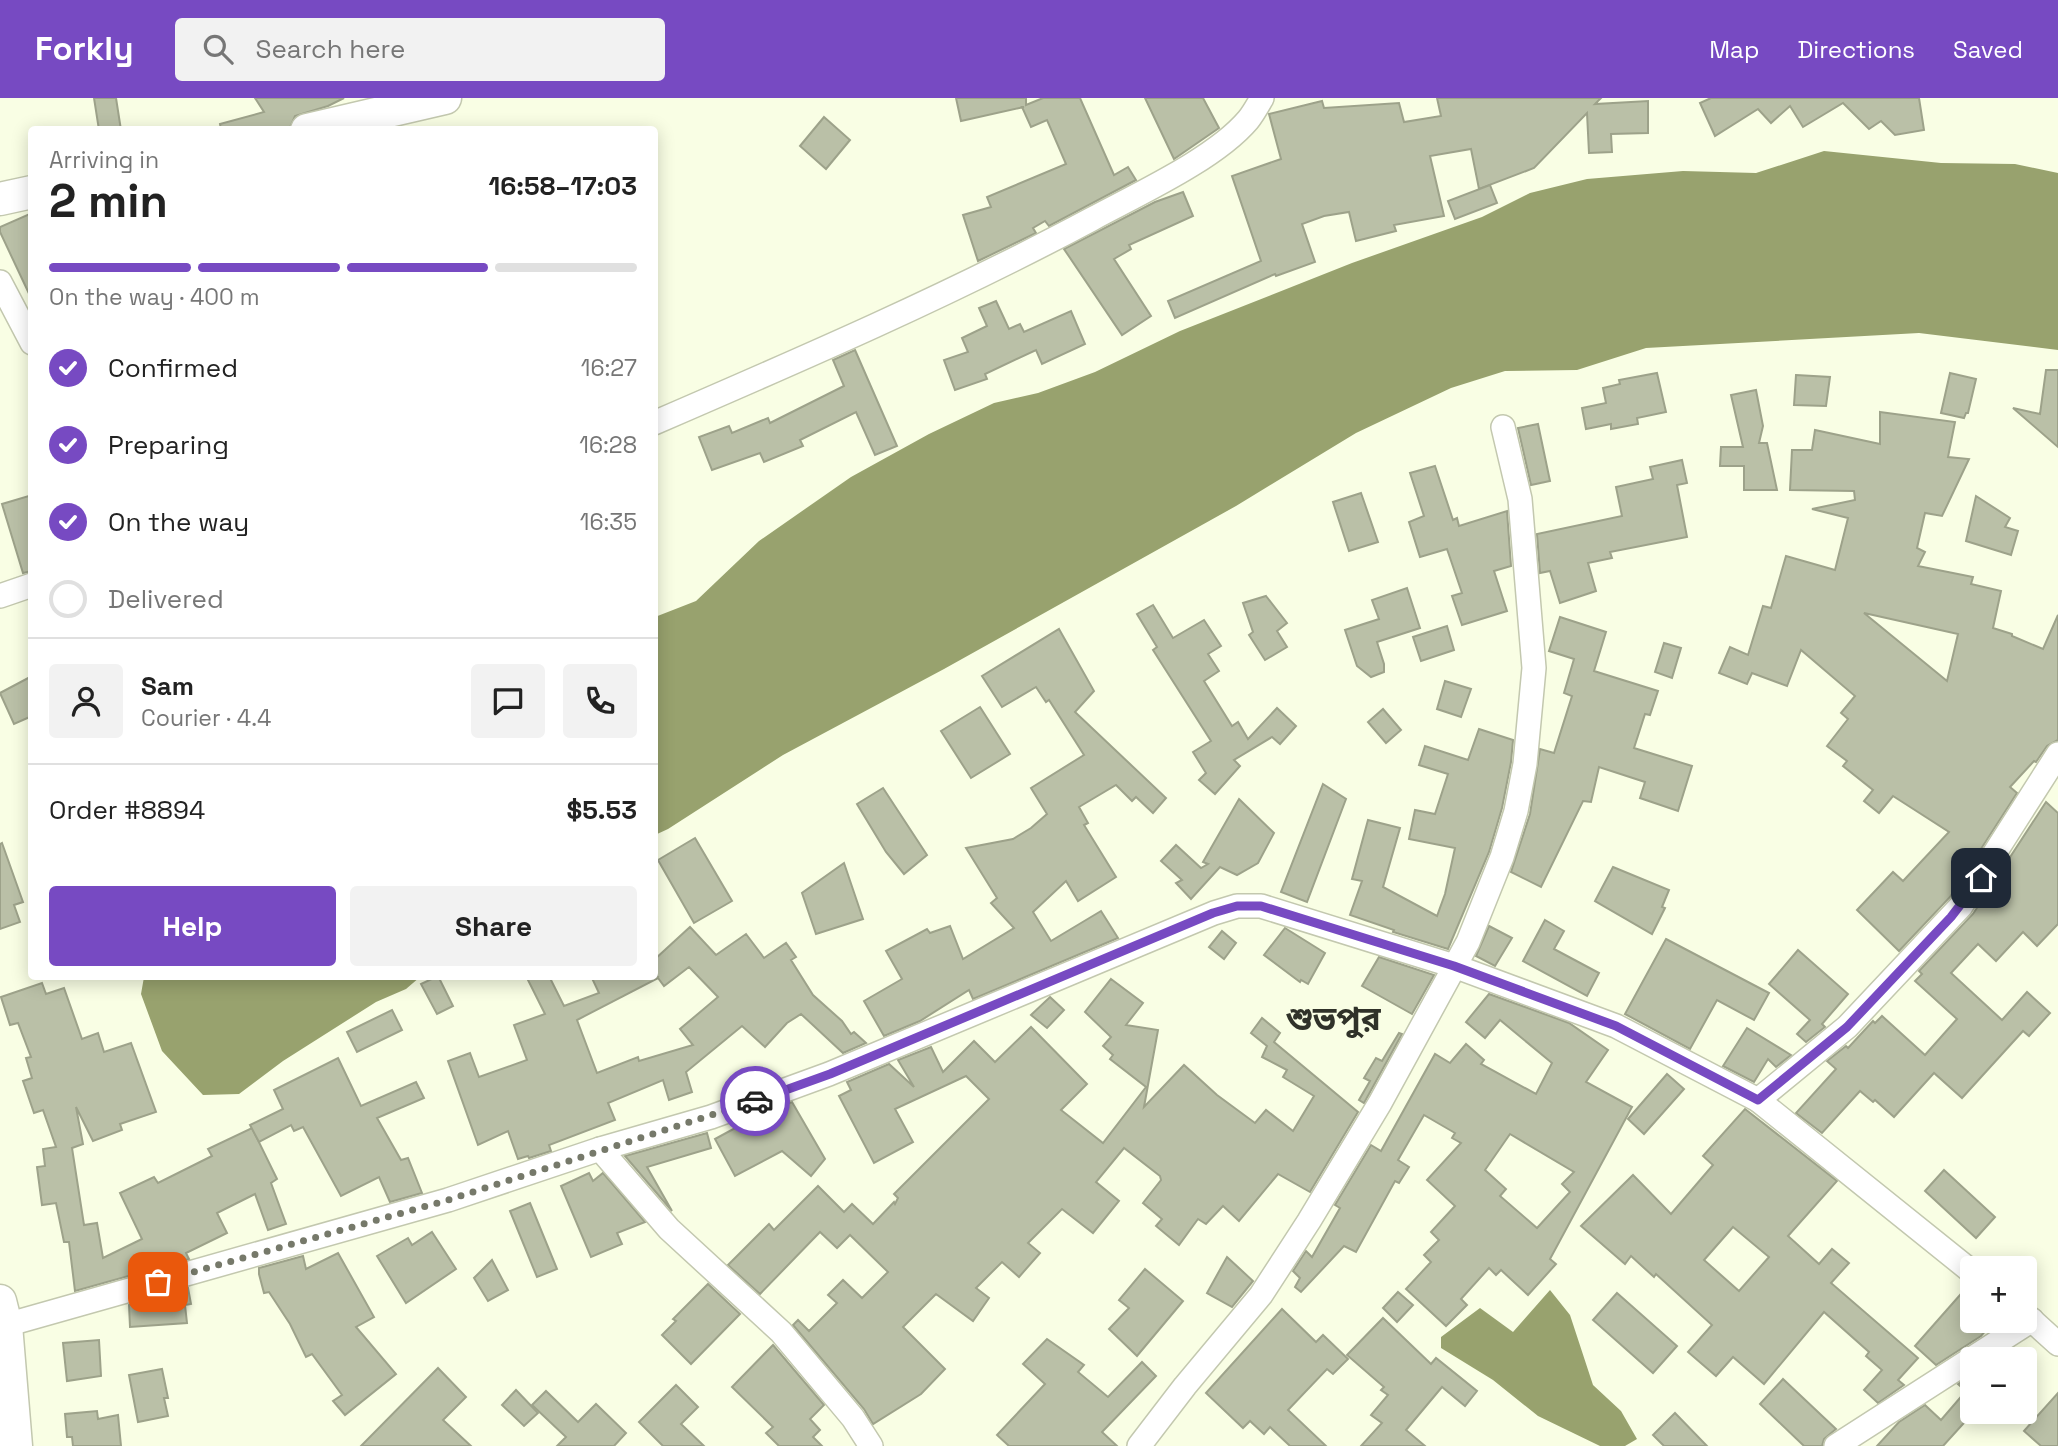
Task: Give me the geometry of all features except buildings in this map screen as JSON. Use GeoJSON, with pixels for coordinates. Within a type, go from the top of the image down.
{"type":"FeatureCollection","features":[{"type":"Feature","properties":{"kind":"street"},"geometry":{"type":"LineString","coordinates":[[318,126],[377,105],[444,98]]}},
{"type":"Feature","properties":{"kind":"street"},"geometry":{"type":"LineString","coordinates":[[658,421],[852,337],[1039,247],[1217,149],[1248,120],[1262,98]]}},
{"type":"Feature","properties":{"kind":"street"},"geometry":{"type":"LineString","coordinates":[[0,199],[28,193]]}},
{"type":"Feature","properties":{"kind":"street"},"geometry":{"type":"LineString","coordinates":[[0,282],[28,335]]}},
{"type":"Feature","properties":{"kind":"street"},"geometry":{"type":"LineString","coordinates":[[1139,1446],[1268,1285],[1309,1221],[1380,1103],[1468,942],[1482,910],[1516,811],[1531,718],[1534,668],[1520,499],[1503,427]]}},
{"type":"Feature","properties":{"kind":"street"},"geometry":{"type":"LineString","coordinates":[[0,596],[28,586]]}},
{"type":"Feature","properties":{"kind":"street"},"geometry":{"type":"LineString","coordinates":[[1758,1100],[1847,1027],[1961,906],[2058,754]]}},
{"type":"Feature","properties":{"kind":"street"},"geometry":{"type":"LineString","coordinates":[[16,1446],[3,1313],[448,1200],[600,1149],[711,1116],[830,1074],[1213,913],[1237,906],[1261,906],[1454,966],[1616,1026],[1758,1100],[1960,1262]]}},
{"type":"Feature","properties":{"kind":"street"},"geometry":{"type":"LineString","coordinates":[[600,1149],[669,1230],[781,1332],[853,1418],[871,1446]]}},
{"type":"Feature","properties":{"kind":"street"},"geometry":{"type":"LineString","coordinates":[[2037,1325],[2058,1344]]}},
{"type":"Feature","properties":{"kind":"street"},"geometry":{"type":"LineString","coordinates":[[1836,1446],[2004,1333]]}},
{"type":"Feature","properties":{"kind":"shaded area"},"geometry":{"type":"Polygon","coordinates":[[[1824,151],[1941,163],[2015,164],[2058,173],[2058,350],[1919,333],[1646,348],[1577,370],[1505,371],[1451,388],[1356,433],[1236,506],[944,669],[783,755],[658,834],[658,616],[696,601],[759,541],[851,477],[929,434],[994,403],[1038,393],[1095,372],[1180,331],[1352,263],[1482,217],[1530,193],[1587,179],[1683,171],[1756,173],[1824,151]]]}},
{"type":"Feature","properties":{"kind":"shaded area"},"geometry":{"type":"Polygon","coordinates":[[[143,980],[416,980],[406,989],[376,1002],[283,1061],[239,1094],[203,1095],[162,1051],[141,994],[143,980]]]}},
{"type":"Feature","properties":{"kind":"shaded area"},"geometry":{"type":"Polygon","coordinates":[[[1550,1290],[1570,1315],[1593,1385],[1621,1411],[1637,1439],[1625,1446],[1600,1446],[1538,1416],[1493,1380],[1441,1348],[1441,1337],[1480,1308],[1513,1332],[1550,1290]]]}},
{"type":"Feature","properties":{"kind":"way so far"},"geometry":{"type":"LineString","coordinates":[[158,1282],[448,1200],[755,1101]]}},
{"type":"Feature","properties":{"kind":"district","name":"শুভপুর"},"geometry":{"type":"Point","coordinates":[1333,1018]}},
{"type":"Feature","properties":{"kind":"route"},"geometry":{"type":"LineString","coordinates":[[755,1101],[830,1074],[1213,913],[1237,906],[1261,906],[1454,966],[1616,1026],[1758,1100],[1847,1027],[1961,906],[1981,878]]}}]}
